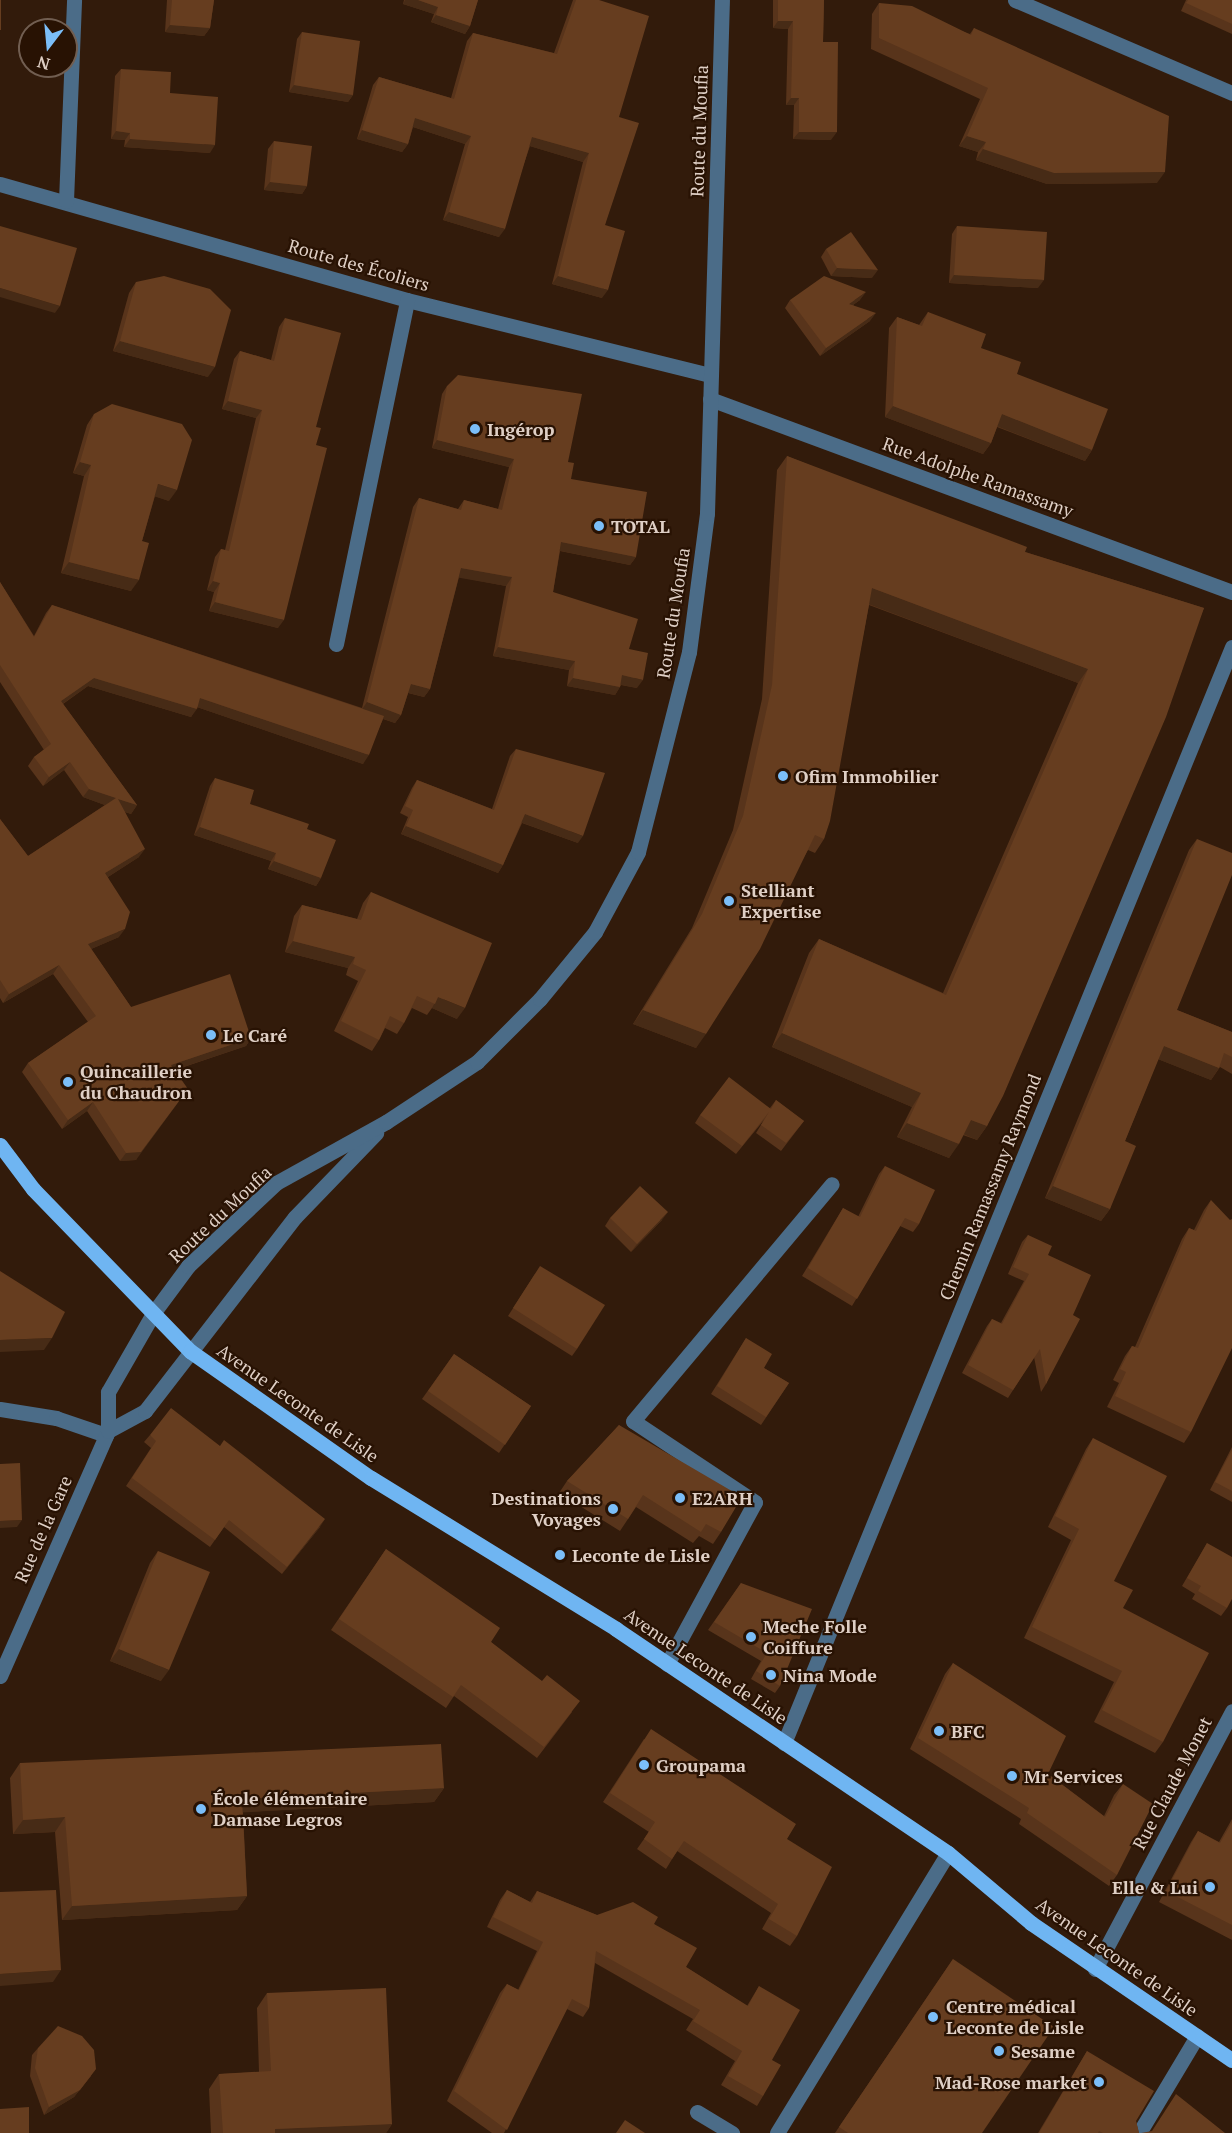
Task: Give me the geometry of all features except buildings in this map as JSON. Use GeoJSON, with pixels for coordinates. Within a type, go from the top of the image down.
{"type":"FeatureCollection","features":[{"type":"Feature","properties":{"kind":"main road","name":"Avenue Leconte de Lisle"},"geometry":{"type":"LineString","coordinates":[[0,1145],[33,1190],[190,1351],[370,1478],[668,1664],[948,1853],[1031,1923],[1232,2060]]}},
{"type":"Feature","properties":{"kind":"street"},"geometry":{"type":"LineString","coordinates":[[66,201],[74,0]]}},
{"type":"Feature","properties":{"kind":"street","name":"Route du Moufia"},"geometry":{"type":"LineString","coordinates":[[154,1312],[188,1266],[276,1183],[386,1122],[477,1062],[540,999],[595,932],[638,852],[689,652],[708,513],[722,0]]}},
{"type":"Feature","properties":{"kind":"street"},"geometry":{"type":"LineString","coordinates":[[1015,0],[1232,93]]}},
{"type":"Feature","properties":{"kind":"street","name":"Route des Écoliers"},"geometry":{"type":"LineString","coordinates":[[0,184],[407,300],[710,375]]}},
{"type":"Feature","properties":{"kind":"street"},"geometry":{"type":"LineString","coordinates":[[336,644],[407,300]]}},
{"type":"Feature","properties":{"kind":"street","name":"Rue Adolphe Ramassamy"},"geometry":{"type":"LineString","coordinates":[[710,399],[1232,592]]}},
{"type":"Feature","properties":{"kind":"street","name":"Chemin Ramassamy Raymond"},"geometry":{"type":"LineString","coordinates":[[784,1743],[1232,646]]}},
{"type":"Feature","properties":{"kind":"street","name":"Route du Moufia"},"geometry":{"type":"LineString","coordinates":[[190,1351],[295,1218],[386,1122]]}},
{"type":"Feature","properties":{"kind":"street"},"geometry":{"type":"LineString","coordinates":[[668,1664],[755,1502],[633,1421],[832,1184]]}},
{"type":"Feature","properties":{"kind":"street","name":"Rue de la Gare"},"geometry":{"type":"LineString","coordinates":[[0,1676],[107,1433],[108,1392],[154,1312]]}},
{"type":"Feature","properties":{"kind":"street"},"geometry":{"type":"LineString","coordinates":[[0,1409],[56,1418],[107,1433],[145,1411],[190,1351]]}},
{"type":"Feature","properties":{"kind":"street","name":"Rue Claude Monet"},"geometry":{"type":"LineString","coordinates":[[1095,1968],[1232,1712]]}},
{"type":"Feature","properties":{"kind":"street"},"geometry":{"type":"LineString","coordinates":[[777,2133],[948,1853]]}},
{"type":"Feature","properties":{"kind":"street"},"geometry":{"type":"LineString","coordinates":[[1138,2133],[1197,2037]]}},
{"type":"Feature","properties":{"kind":"street"},"geometry":{"type":"LineString","coordinates":[[697,2112],[732,2133]]}},
{"type":"Feature","properties":{"kind":"place","name":"Ingérop"},"geometry":{"type":"Point","coordinates":[475,429]}},
{"type":"Feature","properties":{"kind":"place","name":"TOTAL"},"geometry":{"type":"Point","coordinates":[599,526]}},
{"type":"Feature","properties":{"kind":"place","name":"Ofim Immobilier"},"geometry":{"type":"Point","coordinates":[783,776]}},
{"type":"Feature","properties":{"kind":"place","name":"Stelliant Expertise"},"geometry":{"type":"Point","coordinates":[729,901]}},
{"type":"Feature","properties":{"kind":"place","name":"Le Caré"},"geometry":{"type":"Point","coordinates":[211,1035]}},
{"type":"Feature","properties":{"kind":"place","name":"Quincaillerie du Chaudron"},"geometry":{"type":"Point","coordinates":[68,1082]}},
{"type":"Feature","properties":{"kind":"place","name":"E2ARH"},"geometry":{"type":"Point","coordinates":[680,1498]}},
{"type":"Feature","properties":{"kind":"place","name":"Destinations Voyages"},"geometry":{"type":"Point","coordinates":[613,1509]}},
{"type":"Feature","properties":{"kind":"place","name":"Leconte de Lisle"},"geometry":{"type":"Point","coordinates":[560,1555]}},
{"type":"Feature","properties":{"kind":"place","name":"Meche Folle Coiffure"},"geometry":{"type":"Point","coordinates":[751,1637]}},
{"type":"Feature","properties":{"kind":"place","name":"Nina Mode"},"geometry":{"type":"Point","coordinates":[771,1675]}},
{"type":"Feature","properties":{"kind":"place","name":"BFC"},"geometry":{"type":"Point","coordinates":[939,1731]}},
{"type":"Feature","properties":{"kind":"place","name":"Groupama"},"geometry":{"type":"Point","coordinates":[644,1765]}},
{"type":"Feature","properties":{"kind":"place","name":"Mr Services"},"geometry":{"type":"Point","coordinates":[1012,1776]}},
{"type":"Feature","properties":{"kind":"place","name":"École élémentaire Damase Legros"},"geometry":{"type":"Point","coordinates":[201,1809]}},
{"type":"Feature","properties":{"kind":"place","name":"Elle & Lui"},"geometry":{"type":"Point","coordinates":[1210,1887]}},
{"type":"Feature","properties":{"kind":"place","name":"Centre médical Leconte de Lisle"},"geometry":{"type":"Point","coordinates":[933,2017]}},
{"type":"Feature","properties":{"kind":"place","name":"Sesame"},"geometry":{"type":"Point","coordinates":[999,2051]}},
{"type":"Feature","properties":{"kind":"place","name":"Mad-Rose market"},"geometry":{"type":"Point","coordinates":[1099,2082]}}]}
